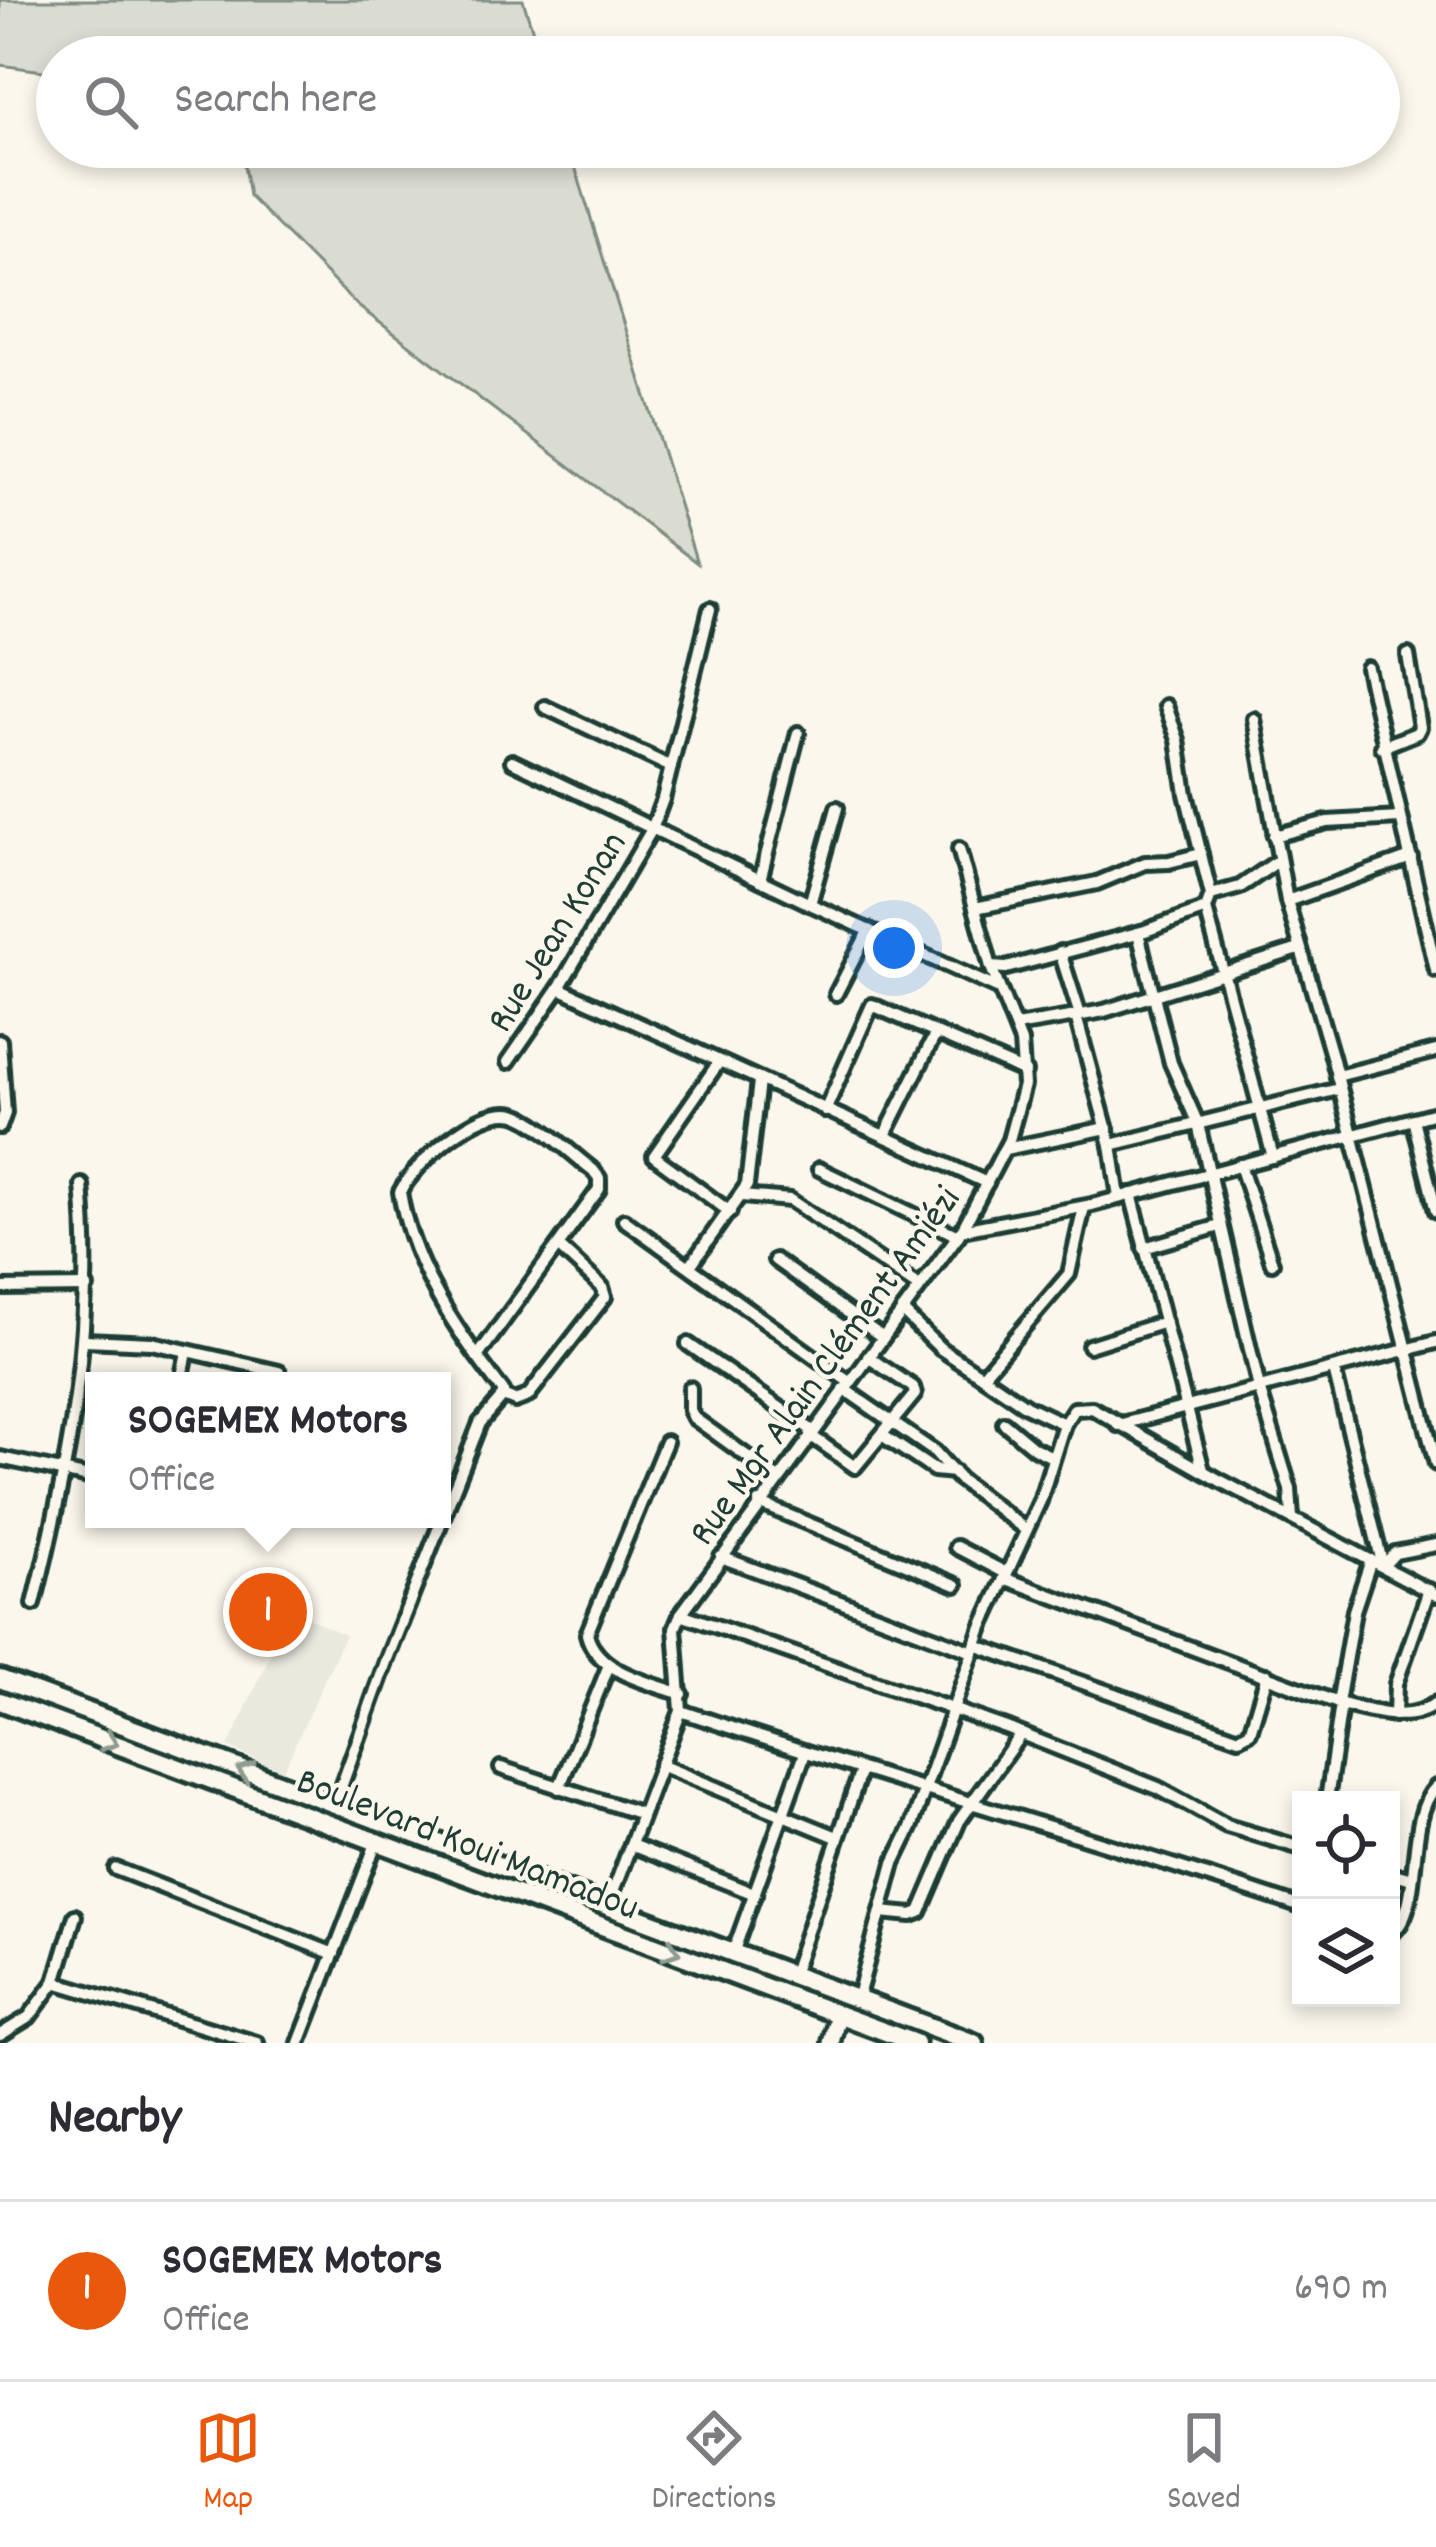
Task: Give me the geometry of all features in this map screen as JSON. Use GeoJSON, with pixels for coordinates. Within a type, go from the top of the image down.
{"type":"FeatureCollection","features":[{"type":"Feature","properties":{"kind":"main road","name":"Boulevard Koui Mamadou"},"geometry":{"type":"LineString","coordinates":[[0,1679],[974,2043]]}},
{"type":"Feature","properties":{"kind":"main road","name":"Boulevard Koui Mamadou"},"geometry":{"type":"LineString","coordinates":[[0,1701],[915,2043]]}},
{"type":"Feature","properties":{"kind":"street","name":"Rue Jean Konan"},"geometry":{"type":"LineString","coordinates":[[508,1062],[559,988],[652,830],[710,609]]}},
{"type":"Feature","properties":{"kind":"street"},"geometry":{"type":"LineString","coordinates":[[1382,747],[1417,733],[1420,727],[1408,655]]}},
{"type":"Feature","properties":{"kind":"street"},"geometry":{"type":"LineString","coordinates":[[1367,668],[1436,970]]}},
{"type":"Feature","properties":{"kind":"street"},"geometry":{"type":"LineString","coordinates":[[1166,706],[1178,740],[1210,895],[1206,909],[1274,1156]]}},
{"type":"Feature","properties":{"kind":"street"},"geometry":{"type":"LineString","coordinates":[[545,707],[671,766]]}},
{"type":"Feature","properties":{"kind":"street"},"geometry":{"type":"LineString","coordinates":[[1254,719],[1287,901],[1436,1464]]}},
{"type":"Feature","properties":{"kind":"street"},"geometry":{"type":"LineString","coordinates":[[760,880],[798,733]]}},
{"type":"Feature","properties":{"kind":"street"},"geometry":{"type":"LineString","coordinates":[[512,761],[999,989]]}},
{"type":"Feature","properties":{"kind":"street"},"geometry":{"type":"LineString","coordinates":[[810,904],[837,808]]}},
{"type":"Feature","properties":{"kind":"street"},"geometry":{"type":"LineString","coordinates":[[1274,836],[1327,822],[1400,818]]}},
{"type":"Feature","properties":{"kind":"street","name":"Rue Mgr Alain Clément Amiézi"},"geometry":{"type":"LineString","coordinates":[[681,1614],[960,1233],[1005,1149],[1019,1110],[1025,1072],[1016,1026],[991,968],[959,849]]}},
{"type":"Feature","properties":{"kind":"street"},"geometry":{"type":"LineString","coordinates":[[975,908],[1096,883],[1145,863],[1201,854]]}},
{"type":"Feature","properties":{"kind":"street"},"geometry":{"type":"LineString","coordinates":[[1287,901],[1411,857]]}},
{"type":"Feature","properties":{"kind":"street"},"geometry":{"type":"LineString","coordinates":[[1210,895],[1234,890],[1278,861]]}},
{"type":"Feature","properties":{"kind":"street"},"geometry":{"type":"LineString","coordinates":[[991,968],[1138,933],[1206,909]]}},
{"type":"Feature","properties":{"kind":"street"},"geometry":{"type":"LineString","coordinates":[[836,994],[868,930]]}},
{"type":"Feature","properties":{"kind":"street"},"geometry":{"type":"LineString","coordinates":[[1138,933],[1171,1063],[1198,1124],[1259,1388],[1290,1490],[1292,1518]]}},
{"type":"Feature","properties":{"kind":"street"},"geometry":{"type":"LineString","coordinates":[[1016,1026],[1152,995],[1299,949]]}},
{"type":"Feature","properties":{"kind":"street"},"geometry":{"type":"LineString","coordinates":[[1060,952],[1203,1470]]}},
{"type":"Feature","properties":{"kind":"street"},"geometry":{"type":"LineString","coordinates":[[559,988],[987,1183]]}},
{"type":"Feature","properties":{"kind":"street"},"geometry":{"type":"LineString","coordinates":[[825,1111],[872,1005],[1025,1072]]}},
{"type":"Feature","properties":{"kind":"street"},"geometry":{"type":"LineString","coordinates":[[885,1135],[936,1033]]}},
{"type":"Feature","properties":{"kind":"street"},"geometry":{"type":"LineString","coordinates":[[0,1041],[5,1113],[0,1127]]}},
{"type":"Feature","properties":{"kind":"street"},"geometry":{"type":"LineString","coordinates":[[1111,1145],[1261,1109],[1436,1051]]}},
{"type":"Feature","properties":{"kind":"street"},"geometry":{"type":"LineString","coordinates":[[719,1063],[654,1156],[730,1212]]}},
{"type":"Feature","properties":{"kind":"street"},"geometry":{"type":"LineString","coordinates":[[690,1266],[747,1185],[759,1081]]}},
{"type":"Feature","properties":{"kind":"street"},"geometry":{"type":"LineString","coordinates":[[477,1358],[599,1189],[599,1178],[517,1114],[507,1113],[457,1130],[403,1186],[400,1197],[431,1282],[457,1333],[503,1396],[515,1401],[528,1396],[605,1297],[602,1287],[558,1246]]}},
{"type":"Feature","properties":{"kind":"street"},"geometry":{"type":"LineString","coordinates":[[819,1169],[960,1233],[1084,1207],[1436,1113]]}},
{"type":"Feature","properties":{"kind":"street"},"geometry":{"type":"LineString","coordinates":[[1413,1119],[1436,1211]]}},
{"type":"Feature","properties":{"kind":"street"},"geometry":{"type":"LineString","coordinates":[[1005,1149],[1106,1128]]}},
{"type":"Feature","properties":{"kind":"street"},"geometry":{"type":"LineString","coordinates":[[1240,1165],[1272,1263]]}},
{"type":"Feature","properties":{"kind":"street"},"geometry":{"type":"LineString","coordinates":[[34,1604],[67,1472],[85,1340],[82,1185]]}},
{"type":"Feature","properties":{"kind":"street"},"geometry":{"type":"LineString","coordinates":[[742,1196],[790,1200],[919,1287]]}},
{"type":"Feature","properties":{"kind":"street"},"geometry":{"type":"LineString","coordinates":[[982,1376],[1069,1274],[1084,1207]]}},
{"type":"Feature","properties":{"kind":"street"},"geometry":{"type":"LineString","coordinates":[[624,1220],[935,1452],[1026,1530]]}},
{"type":"Feature","properties":{"kind":"street"},"geometry":{"type":"LineString","coordinates":[[1144,1248],[1220,1226]]}},
{"type":"Feature","properties":{"kind":"street"},"geometry":{"type":"LineString","coordinates":[[775,1260],[882,1337]]}},
{"type":"Feature","properties":{"kind":"street"},"geometry":{"type":"LineString","coordinates":[[0,1288],[87,1288]]}},
{"type":"Feature","properties":{"kind":"street"},"geometry":{"type":"LineString","coordinates":[[902,1311],[941,1349],[1026,1406],[1064,1424]]}},
{"type":"Feature","properties":{"kind":"street"},"geometry":{"type":"LineString","coordinates":[[1089,1346],[1165,1322]]}},
{"type":"Feature","properties":{"kind":"street"},"geometry":{"type":"LineString","coordinates":[[85,1340],[152,1343],[278,1372]]}},
{"type":"Feature","properties":{"kind":"street"},"geometry":{"type":"LineString","coordinates":[[1118,1425],[1436,1342]]}},
{"type":"Feature","properties":{"kind":"street"},"geometry":{"type":"LineString","coordinates":[[688,1344],[812,1433],[851,1468],[915,1391],[868,1357]]}},
{"type":"Feature","properties":{"kind":"street"},"geometry":{"type":"LineString","coordinates":[[183,1372],[187,1352]]}},
{"type":"Feature","properties":{"kind":"street"},"geometry":{"type":"LineString","coordinates":[[1334,1370],[1377,1563]]}},
{"type":"Feature","properties":{"kind":"street"},"geometry":{"type":"LineString","coordinates":[[690,1388],[694,1418],[777,1478]]}},
{"type":"Feature","properties":{"kind":"street"},"geometry":{"type":"LineString","coordinates":[[451,1497],[480,1423],[503,1396]]}},
{"type":"Feature","properties":{"kind":"street"},"geometry":{"type":"LineString","coordinates":[[857,2000],[923,1788],[974,1649],[1040,1501],[1064,1424],[1074,1408],[1093,1408],[1432,1593],[1396,1684],[1396,1715]]}},
{"type":"Feature","properties":{"kind":"street"},"geometry":{"type":"LineString","coordinates":[[1004,1423],[1052,1457]]}},
{"type":"Feature","properties":{"kind":"street"},"geometry":{"type":"LineString","coordinates":[[882,1435],[934,1470],[954,1472]]}},
{"type":"Feature","properties":{"kind":"street"},"geometry":{"type":"LineString","coordinates":[[666,1442],[587,1634],[596,1656],[610,1665],[682,1694]]}},
{"type":"Feature","properties":{"kind":"street"},"geometry":{"type":"LineString","coordinates":[[0,1458],[85,1476]]}},
{"type":"Feature","properties":{"kind":"street"},"geometry":{"type":"LineString","coordinates":[[760,1502],[956,1585]]}},
{"type":"Feature","properties":{"kind":"street"},"geometry":{"type":"LineString","coordinates":[[335,1804],[439,1528]]}},
{"type":"Feature","properties":{"kind":"street"},"geometry":{"type":"LineString","coordinates":[[1328,1791],[1354,1611],[1377,1563],[1395,1553],[1436,1545]]}},
{"type":"Feature","properties":{"kind":"street"},"geometry":{"type":"LineString","coordinates":[[956,1547],[1005,1575],[1339,1704],[1396,1715],[1423,1714],[1436,1703]]}},
{"type":"Feature","properties":{"kind":"street"},"geometry":{"type":"LineString","coordinates":[[721,1556],[974,1649],[1239,1738],[1250,1732],[1267,1676]]}},
{"type":"Feature","properties":{"kind":"street"},"geometry":{"type":"LineString","coordinates":[[607,1907],[681,1711],[675,1628],[681,1614],[1020,1735],[1158,1788],[1227,1826],[1292,1845]]}},
{"type":"Feature","properties":{"kind":"street"},"geometry":{"type":"LineString","coordinates":[[559,1788],[610,1665]]}},
{"type":"Feature","properties":{"kind":"street"},"geometry":{"type":"LineString","coordinates":[[681,1711],[1024,1821],[1146,1854],[1292,1904]]}},
{"type":"Feature","properties":{"kind":"street"},"geometry":{"type":"LineString","coordinates":[[881,1912],[920,1912],[970,1801],[1020,1735]]}},
{"type":"Feature","properties":{"kind":"street"},"geometry":{"type":"LineString","coordinates":[[733,1954],[805,1753]]}},
{"type":"Feature","properties":{"kind":"street"},"geometry":{"type":"LineString","coordinates":[[660,1765],[837,1837]]}},
{"type":"Feature","properties":{"kind":"street"},"geometry":{"type":"LineString","coordinates":[[501,1768],[642,1814]]}},
{"type":"Feature","properties":{"kind":"street"},"geometry":{"type":"LineString","coordinates":[[792,1976],[861,1770]]}},
{"type":"Feature","properties":{"kind":"street"},"geometry":{"type":"LineString","coordinates":[[1400,1924],[1412,1880],[1420,1813],[1424,1799],[1436,1787]]}},
{"type":"Feature","properties":{"kind":"street"},"geometry":{"type":"LineString","coordinates":[[298,2043],[377,1841]]}},
{"type":"Feature","properties":{"kind":"street"},"geometry":{"type":"LineString","coordinates":[[631,1845],[755,1894]]}},
{"type":"Feature","properties":{"kind":"street"},"geometry":{"type":"LineString","coordinates":[[116,1869],[334,1954]]}},
{"type":"Feature","properties":{"kind":"street"},"geometry":{"type":"LineString","coordinates":[[1400,1876],[1412,1880]]}},
{"type":"Feature","properties":{"kind":"street"},"geometry":{"type":"LineString","coordinates":[[0,2035],[29,2017],[55,1982],[75,1916]]}},
{"type":"Feature","properties":{"kind":"street"},"geometry":{"type":"LineString","coordinates":[[55,1982],[257,2043]]}},
{"type":"Feature","properties":{"kind":"street"},"geometry":{"type":"LineString","coordinates":[[831,2043],[838,2014]]}},
{"type":"Feature","properties":{"kind":"shaded area"},"geometry":{"type":"Polygon","coordinates":[[[0,0],[523,0],[534,36],[36,36],[36,70],[0,65],[0,0]]]}},
{"type":"Feature","properties":{"kind":"shaded area"},"geometry":{"type":"Polygon","coordinates":[[[244,168],[575,168],[697,563],[358,306],[249,196],[244,168]]]}},
{"type":"Feature","properties":{"kind":"shaded area"},"geometry":{"type":"Polygon","coordinates":[[[291,1610],[345,1635],[283,1771],[228,1747],[291,1610]]]}},
{"type":"Feature","properties":{"kind":"place","name":"SOGEMEX Motors"},"geometry":{"type":"Point","coordinates":[268,1612]}}]}
